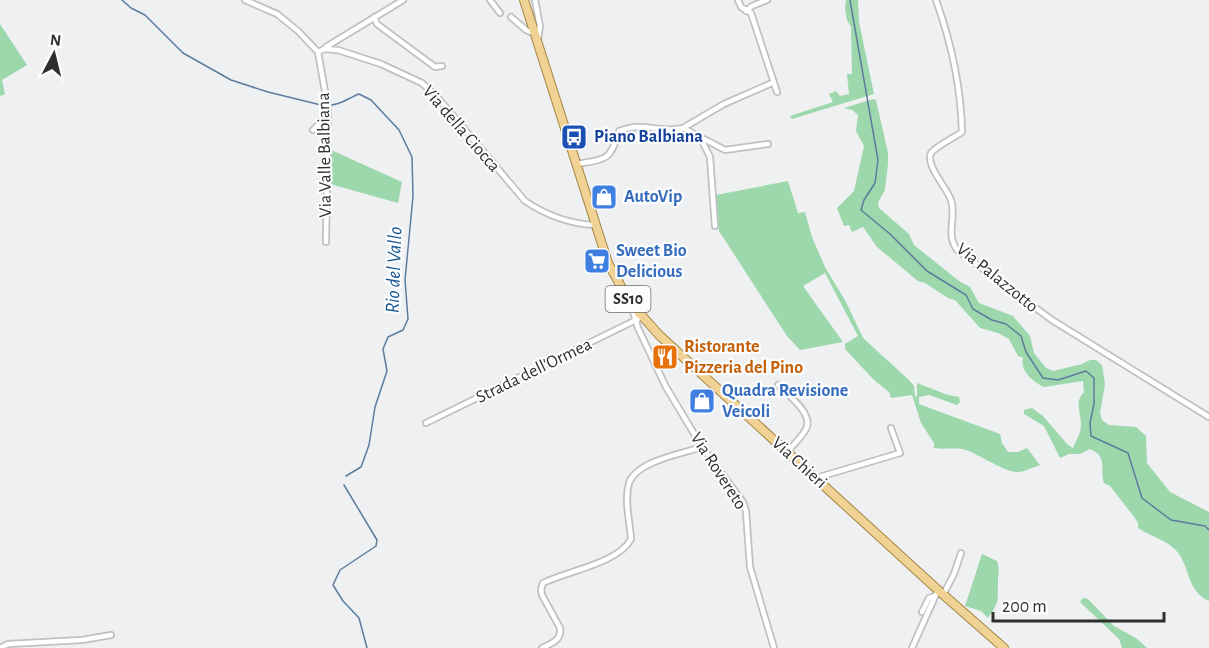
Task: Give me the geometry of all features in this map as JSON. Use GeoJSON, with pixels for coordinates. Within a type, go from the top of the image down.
{"type":"FeatureCollection","features":[{"type":"Feature","properties":{"kind":"main road","name":"Via Chieri"},"geometry":{"type":"LineString","coordinates":[[524,0],[608,263],[638,319],[816,478],[939,594],[1004,648]]}},
{"type":"Feature","properties":{"kind":"main road","name":"Via Chieri"},"geometry":{"type":"LineString","coordinates":[[955,606],[998,648]]}},
{"type":"Feature","properties":{"kind":"street"},"geometry":{"type":"LineString","coordinates":[[245,0],[277,14],[298,31],[318,52],[403,0]]}},
{"type":"Feature","properties":{"kind":"street"},"geometry":{"type":"LineString","coordinates":[[490,0],[500,13]]}},
{"type":"Feature","properties":{"kind":"street"},"geometry":{"type":"LineString","coordinates":[[511,16],[525,30],[537,37],[540,26],[535,0]]}},
{"type":"Feature","properties":{"kind":"street"},"geometry":{"type":"LineString","coordinates":[[738,0],[741,7],[751,13],[770,67],[772,83],[777,92]]}},
{"type":"Feature","properties":{"kind":"street"},"geometry":{"type":"LineString","coordinates":[[746,10],[767,0]]}},
{"type":"Feature","properties":{"kind":"street","name":"Via Palazzotto"},"geometry":{"type":"LineString","coordinates":[[936,0],[948,34],[962,114],[962,132],[932,151],[930,157],[932,167],[951,199],[952,243],[957,250],[1052,320],[1209,417]]}},
{"type":"Feature","properties":{"kind":"street"},"geometry":{"type":"LineString","coordinates":[[374,17],[377,24],[435,67],[442,66]]}},
{"type":"Feature","properties":{"kind":"street","name":"Via della Ciocca"},"geometry":{"type":"LineString","coordinates":[[324,49],[338,50],[381,64],[422,83],[439,99],[525,201],[536,208],[575,223],[596,225]]}},
{"type":"Feature","properties":{"kind":"street","name":"Via Valle Balbiana"},"geometry":{"type":"LineString","coordinates":[[318,52],[328,115],[326,242]]}},
{"type":"Feature","properties":{"kind":"street"},"geometry":{"type":"LineString","coordinates":[[576,164],[608,157],[613,151],[619,131],[632,126],[675,130],[683,128],[724,104],[772,83]]}},
{"type":"Feature","properties":{"kind":"street"},"geometry":{"type":"LineString","coordinates":[[313,130],[328,115]]}},
{"type":"Feature","properties":{"kind":"street"},"geometry":{"type":"LineString","coordinates":[[683,128],[725,150],[768,144]]}},
{"type":"Feature","properties":{"kind":"street"},"geometry":{"type":"LineString","coordinates":[[700,137],[710,157],[715,226]]}},
{"type":"Feature","properties":{"kind":"street","name":"Strada dell'Ormea"},"geometry":{"type":"LineString","coordinates":[[426,423],[638,319]]}},
{"type":"Feature","properties":{"kind":"street","name":"Via Rovereto"},"geometry":{"type":"LineString","coordinates":[[638,319],[666,387],[702,447],[737,493],[746,511],[750,567],[774,648]]}},
{"type":"Feature","properties":{"kind":"street"},"geometry":{"type":"LineString","coordinates":[[778,386],[804,412],[808,422],[807,427],[787,452]]}},
{"type":"Feature","properties":{"kind":"street"},"geometry":{"type":"LineString","coordinates":[[816,478],[900,453],[891,428]]}},
{"type":"Feature","properties":{"kind":"street"},"geometry":{"type":"LineString","coordinates":[[542,648],[558,639],[561,634],[542,595],[543,583],[628,546],[631,539],[629,483],[634,475],[649,463],[702,447]]}},
{"type":"Feature","properties":{"kind":"street"},"geometry":{"type":"LineString","coordinates":[[912,648],[939,594],[954,574],[961,553]]}},
{"type":"Feature","properties":{"kind":"street"},"geometry":{"type":"LineString","coordinates":[[922,612],[929,598],[939,594]]}},
{"type":"Feature","properties":{"kind":"street"},"geometry":{"type":"LineString","coordinates":[[0,648],[8,644],[82,640],[111,635]]}},
{"type":"Feature","properties":{"kind":"green space"},"geometry":{"type":"Polygon","coordinates":[[[846,0],[858,0],[859,22],[874,94],[792,119],[790,116],[833,102],[829,94],[836,91],[840,96],[849,94],[847,74],[852,74],[851,27],[847,20],[846,0]]]}},
{"type":"Feature","properties":{"kind":"green space"},"geometry":{"type":"Polygon","coordinates":[[[0,24],[27,65],[2,80],[5,94],[0,96],[0,24]]]}},
{"type":"Feature","properties":{"kind":"green space"},"geometry":{"type":"Polygon","coordinates":[[[876,100],[888,153],[885,190],[878,202],[879,208],[909,234],[914,245],[959,281],[970,287],[979,303],[1013,316],[1030,336],[1034,353],[1046,368],[1053,371],[1090,360],[1096,360],[1102,365],[1105,384],[1100,413],[1102,420],[1109,425],[1136,427],[1146,436],[1147,463],[1170,492],[1209,512],[1209,601],[1202,597],[1193,586],[1183,560],[1175,549],[1138,528],[1135,518],[1110,486],[1104,483],[1100,456],[1090,449],[1080,454],[1069,454],[1060,458],[1044,426],[1024,414],[1024,410],[1032,408],[1043,416],[1073,448],[1081,428],[1079,400],[1084,392],[1083,381],[1044,387],[1036,382],[1025,372],[1023,358],[1018,356],[1009,339],[980,328],[955,300],[918,281],[877,247],[863,227],[852,232],[849,225],[844,226],[837,208],[854,191],[864,146],[856,131],[858,115],[844,108],[876,100]]]}},
{"type":"Feature","properties":{"kind":"green space"},"geometry":{"type":"Polygon","coordinates":[[[331,150],[402,182],[398,203],[330,184],[331,150]]]}},
{"type":"Feature","properties":{"kind":"green space"},"geometry":{"type":"Polygon","coordinates":[[[788,181],[798,213],[805,212],[812,237],[825,267],[846,302],[863,338],[909,380],[914,386],[915,396],[917,397],[917,383],[959,397],[960,402],[957,405],[929,395],[919,397],[919,404],[1000,434],[1002,443],[1008,452],[1018,452],[1027,448],[1040,465],[1013,472],[966,450],[934,448],[934,443],[921,423],[912,395],[891,398],[889,392],[874,380],[845,349],[845,344],[858,336],[825,273],[803,286],[843,342],[800,350],[787,336],[719,231],[716,195],[788,181]]]}},
{"type":"Feature","properties":{"kind":"green space"},"geometry":{"type":"Polygon","coordinates":[[[982,554],[997,561],[998,566],[998,600],[988,618],[981,611],[965,606],[982,554]]]}},
{"type":"Feature","properties":{"kind":"green space"},"geometry":{"type":"Polygon","coordinates":[[[1083,598],[1088,599],[1114,626],[1136,638],[1147,648],[1122,648],[1119,639],[1080,602],[1083,598]]]}},
{"type":"Feature","properties":{"kind":"waterway","name":"Rio del Vallo"},"geometry":{"type":"LineString","coordinates":[[122,0],[145,15],[183,53],[231,80],[325,106]]}},
{"type":"Feature","properties":{"kind":"waterway"},"geometry":{"type":"LineString","coordinates":[[850,0],[878,160],[875,183],[864,200],[861,210],[890,234],[927,271],[966,295],[973,309],[992,320],[1006,324],[1021,336],[1026,352],[1043,378],[1058,380],[1086,371],[1094,378],[1091,436],[1128,453],[1142,498],[1171,520],[1205,526],[1209,530]]}},
{"type":"Feature","properties":{"kind":"waterway","name":"Rio del Vallo"},"geometry":{"type":"LineString","coordinates":[[330,105],[341,103],[359,94],[371,100],[399,130],[412,157],[413,196],[405,280],[408,319],[403,330],[388,337],[383,349],[387,371],[375,407],[369,445],[361,467],[346,476]]}},
{"type":"Feature","properties":{"kind":"waterway","name":"Rio del Vallo"},"geometry":{"type":"LineString","coordinates":[[344,485],[377,540],[376,546],[340,570],[333,585],[343,601],[359,618],[367,648]]}},
{"type":"Feature","properties":{"kind":"place","name":"Piano Balbiana"},"geometry":{"type":"Point","coordinates":[574,137]}},
{"type":"Feature","properties":{"kind":"place","name":"AutoVip"},"geometry":{"type":"Point","coordinates":[604,197]}},
{"type":"Feature","properties":{"kind":"place","name":"Sweet Bio Delicious"},"geometry":{"type":"Point","coordinates":[597,261]}},
{"type":"Feature","properties":{"kind":"place","name":"Ristorante Pizzeria del Pino"},"geometry":{"type":"Point","coordinates":[665,357]}},
{"type":"Feature","properties":{"kind":"place","name":"Quadra Revisione Veicoli"},"geometry":{"type":"Point","coordinates":[702,401]}}]}
